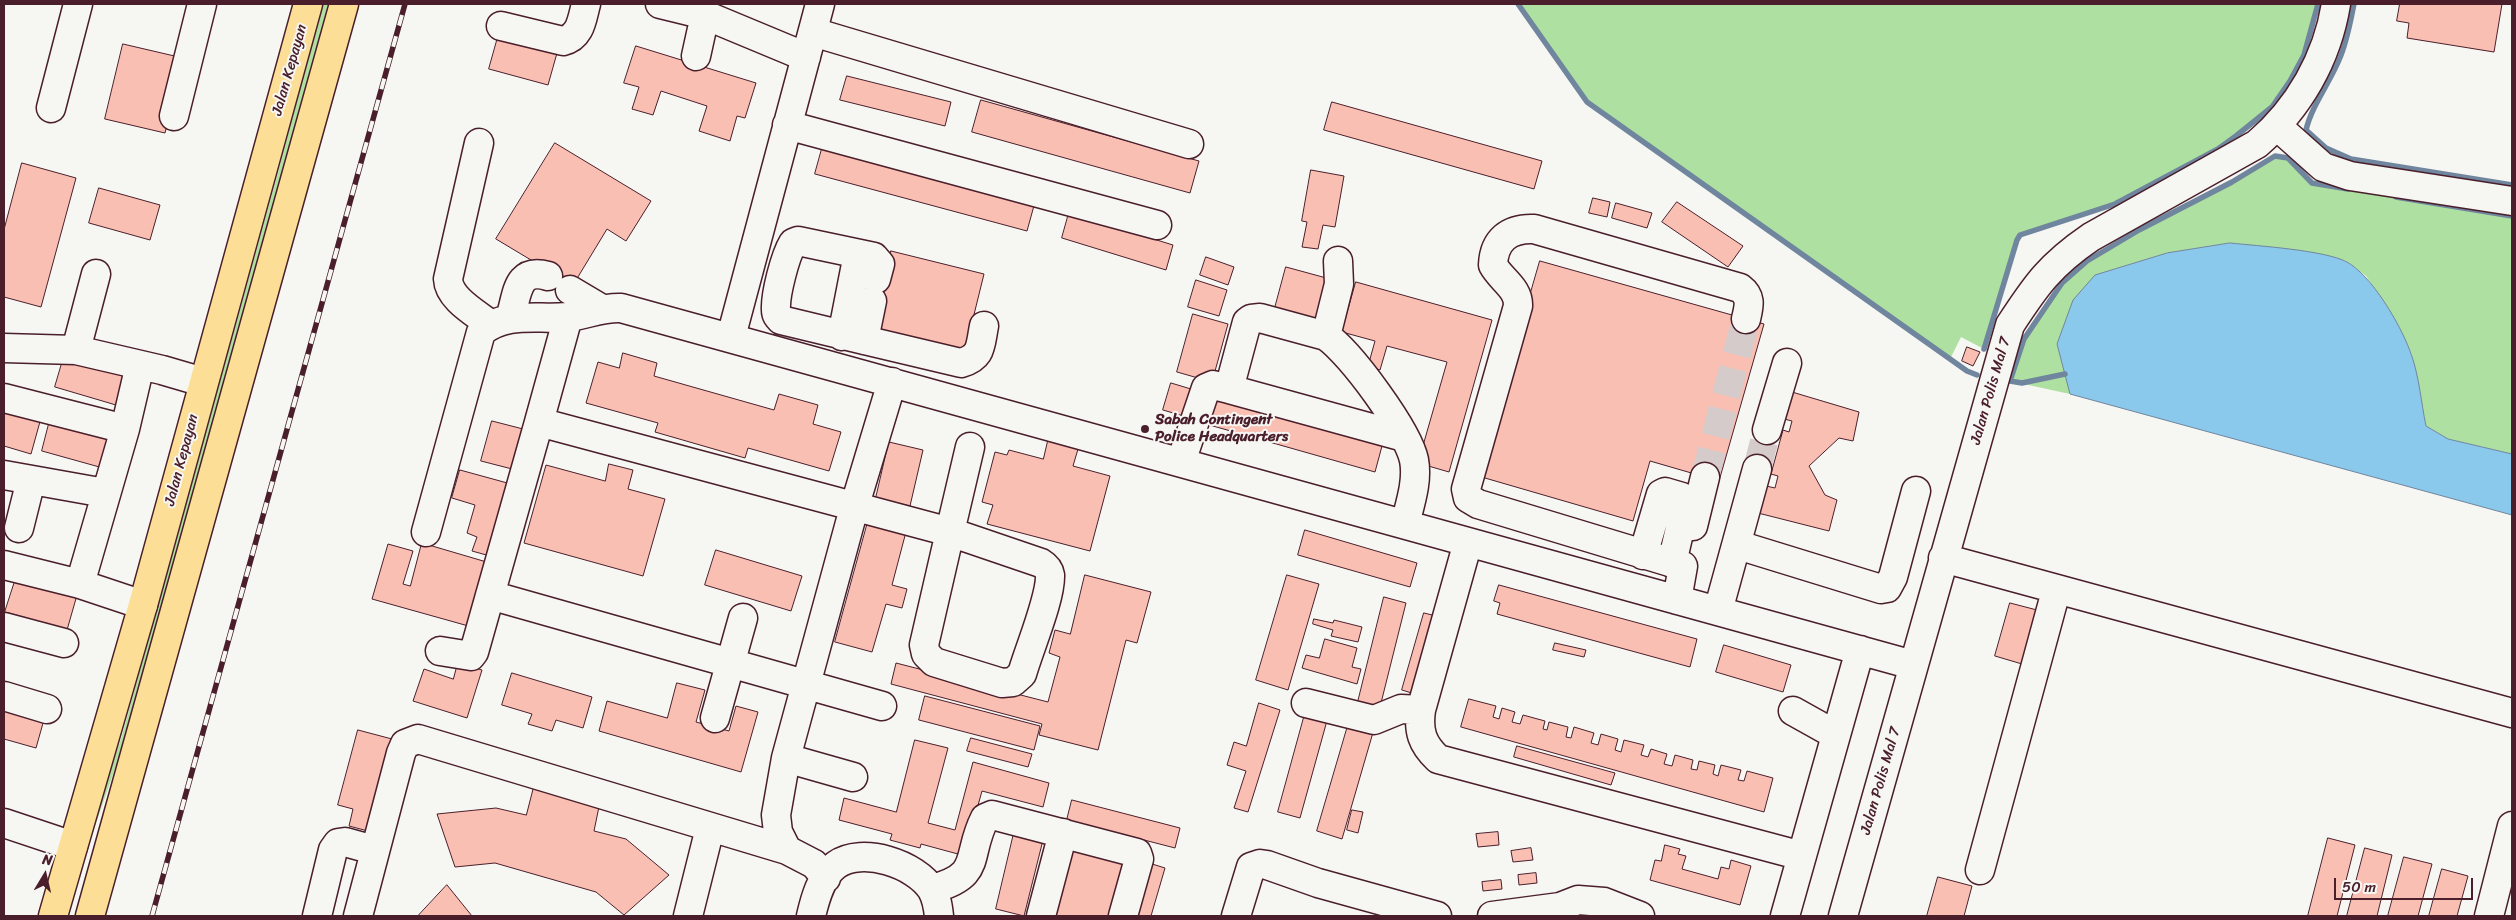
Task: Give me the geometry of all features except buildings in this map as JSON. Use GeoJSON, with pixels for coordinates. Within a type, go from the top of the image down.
{"type":"FeatureCollection","features":[{"type":"Feature","properties":{"kind":"highway","name":"Jalan Kepayan"},"geometry":{"type":"LineString","coordinates":[[53,916],[144,605],[203,382],[308,4]]}},
{"type":"Feature","properties":{"kind":"highway"},"geometry":{"type":"LineString","coordinates":[[90,916],[344,4]]}},
{"type":"Feature","properties":{"kind":"street"},"geometry":{"type":"LineString","coordinates":[[51,108],[78,4]]}},
{"type":"Feature","properties":{"kind":"street"},"geometry":{"type":"LineString","coordinates":[[174,116],[202,4]]}},
{"type":"Feature","properties":{"kind":"street"},"geometry":{"type":"LineString","coordinates":[[500,26],[563,41],[568,40],[578,31],[586,4]]}},
{"type":"Feature","properties":{"kind":"street"},"geometry":{"type":"LineString","coordinates":[[660,4],[1189,144]]}},
{"type":"Feature","properties":{"kind":"street"},"geometry":{"type":"LineString","coordinates":[[731,337],[820,4]]}},
{"type":"Feature","properties":{"kind":"street","name":"Jalan Polis Mal 7"},"geometry":{"type":"LineString","coordinates":[[1843,916],[2010,325],[2036,284],[2067,253],[2091,237],[2257,144],[2278,126],[2300,97],[2313,74],[2332,29],[2336,4]]}},
{"type":"Feature","properties":{"kind":"street"},"geometry":{"type":"LineString","coordinates":[[696,56],[705,15]]}},
{"type":"Feature","properties":{"kind":"street"},"geometry":{"type":"LineString","coordinates":[[787,125],[1157,224]]}},
{"type":"Feature","properties":{"kind":"street"},"geometry":{"type":"LineString","coordinates":[[2278,126],[2323,167],[2350,176],[2512,201]]}},
{"type":"Feature","properties":{"kind":"street"},"geometry":{"type":"LineString","coordinates":[[479,143],[448,279],[448,288],[454,296],[500,321]]}},
{"type":"Feature","properties":{"kind":"street"},"geometry":{"type":"LineString","coordinates":[[1677,565],[1478,504],[1468,498],[1466,494],[1518,306],[1519,297],[1516,292],[1493,265],[1499,242],[1513,231],[1534,229],[1740,288],[1747,293],[1750,302],[1746,319]]}},
{"type":"Feature","properties":{"kind":"street"},"geometry":{"type":"LineString","coordinates":[[853,338],[874,290],[880,264],[878,260],[798,241],[793,243],[782,277],[775,310],[777,316],[782,320],[853,338],[961,363],[973,360],[979,352],[984,326]]}},
{"type":"Feature","properties":{"kind":"street"},"geometry":{"type":"LineString","coordinates":[[853,338],[858,254]]}},
{"type":"Feature","properties":{"kind":"street"},"geometry":{"type":"LineString","coordinates":[[1326,336],[1339,284],[1338,261]]}},
{"type":"Feature","properties":{"kind":"street"},"geometry":{"type":"LineString","coordinates":[[750,263],[782,277]]}},
{"type":"Feature","properties":{"kind":"street"},"geometry":{"type":"LineString","coordinates":[[500,321],[522,280],[528,274],[536,273],[559,283],[602,309]]}},
{"type":"Feature","properties":{"kind":"street"},"geometry":{"type":"LineString","coordinates":[[76,350],[96,274]]}},
{"type":"Feature","properties":{"kind":"street"},"geometry":{"type":"LineString","coordinates":[[426,532],[470,366],[481,332],[500,321],[568,317],[602,309],[621,308],[1913,665]]}},
{"type":"Feature","properties":{"kind":"street"},"geometry":{"type":"LineString","coordinates":[[440,651],[471,656],[540,422],[568,317]]}},
{"type":"Feature","properties":{"kind":"street"},"geometry":{"type":"LineString","coordinates":[[1230,389],[1248,322],[1251,319],[1260,318],[1326,336],[1338,344],[1349,356],[1404,437],[1410,449],[1414,468],[1412,498],[1405,524]]}},
{"type":"Feature","properties":{"kind":"street"},"geometry":{"type":"LineString","coordinates":[[4,348],[76,350],[203,382]]}},
{"type":"Feature","properties":{"kind":"street"},"geometry":{"type":"LineString","coordinates":[[1767,430],[1787,363]]}},
{"type":"Feature","properties":{"kind":"street"},"geometry":{"type":"LineString","coordinates":[[80,584],[125,429],[140,365]]}},
{"type":"Feature","properties":{"kind":"street"},"geometry":{"type":"LineString","coordinates":[[787,850],[778,832],[776,816],[786,758],[854,508],[892,382]]}},
{"type":"Feature","properties":{"kind":"street"},"geometry":{"type":"LineString","coordinates":[[1182,462],[1206,388],[1213,385],[1404,437]]}},
{"type":"Feature","properties":{"kind":"street"},"geometry":{"type":"LineString","coordinates":[[4,398],[125,429]]}},
{"type":"Feature","properties":{"kind":"street"},"geometry":{"type":"LineString","coordinates":[[540,422],[854,508],[950,532],[1041,562],[1047,567],[1050,574],[1048,592],[1022,674],[1013,682],[1002,683],[934,662],[926,654],[924,645],[950,532],[970,447]]}},
{"type":"Feature","properties":{"kind":"street"},"geometry":{"type":"LineString","coordinates":[[1718,611],[1738,544],[1757,469]]}},
{"type":"Feature","properties":{"kind":"street"},"geometry":{"type":"LineString","coordinates":[[4,474],[105,494]]}},
{"type":"Feature","properties":{"kind":"street"},"geometry":{"type":"LineString","coordinates":[[1677,565],[1705,477]]}},
{"type":"Feature","properties":{"kind":"street"},"geometry":{"type":"LineString","coordinates":[[19,528],[31,480]]}},
{"type":"Feature","properties":{"kind":"street"},"geometry":{"type":"LineString","coordinates":[[1738,544],[1881,589],[1887,588],[1894,577],[1916,491]]}},
{"type":"Feature","properties":{"kind":"street"},"geometry":{"type":"LineString","coordinates":[[1643,555],[1661,494],[1666,492],[1682,497],[1685,507],[1677,565],[1677,600]]}},
{"type":"Feature","properties":{"kind":"street"},"geometry":{"type":"LineString","coordinates":[[1468,542],[1421,710],[1420,733],[1428,750],[1438,759],[1802,856]]}},
{"type":"Feature","properties":{"kind":"street"},"geometry":{"type":"LineString","coordinates":[[1943,558],[2512,713]]}},
{"type":"Feature","properties":{"kind":"street"},"geometry":{"type":"LineString","coordinates":[[4,565],[80,584],[144,605]]}},
{"type":"Feature","properties":{"kind":"street"},"geometry":{"type":"LineString","coordinates":[[1980,870],[2056,590]]}},
{"type":"Feature","properties":{"kind":"street"},"geometry":{"type":"LineString","coordinates":[[490,595],[805,686],[882,706]]}},
{"type":"Feature","properties":{"kind":"street"},"geometry":{"type":"LineString","coordinates":[[714,718],[743,618]]}},
{"type":"Feature","properties":{"kind":"street"},"geometry":{"type":"LineString","coordinates":[[4,627],[64,643]]}},
{"type":"Feature","properties":{"kind":"street"},"geometry":{"type":"LineString","coordinates":[[1785,916],[1860,650]]}},
{"type":"Feature","properties":{"kind":"street"},"geometry":{"type":"LineString","coordinates":[[4,696],[47,709]]}},
{"type":"Feature","properties":{"kind":"street"},"geometry":{"type":"LineString","coordinates":[[1306,703],[1374,720],[1401,709],[1421,710]]}},
{"type":"Feature","properties":{"kind":"street"},"geometry":{"type":"LineString","coordinates":[[1793,710],[1836,735]]}},
{"type":"Feature","properties":{"kind":"street"},"geometry":{"type":"LineString","coordinates":[[358,916],[374,850],[403,748],[409,741],[418,739],[787,850],[814,864],[826,878]]}},
{"type":"Feature","properties":{"kind":"street"},"geometry":{"type":"LineString","coordinates":[[786,758],[853,777]]}},
{"type":"Feature","properties":{"kind":"street"},"geometry":{"type":"LineString","coordinates":[[932,889],[960,879],[968,869],[983,822],[988,815],[998,816],[1137,853],[1139,859],[1123,916]]}},
{"type":"Feature","properties":{"kind":"street"},"geometry":{"type":"LineString","coordinates":[[4,823],[73,846]]}},
{"type":"Feature","properties":{"kind":"street"},"geometry":{"type":"LineString","coordinates":[[688,916],[710,828]]}},
{"type":"Feature","properties":{"kind":"street"},"geometry":{"type":"LineString","coordinates":[[1041,916],[1063,833]]}},
{"type":"Feature","properties":{"kind":"street"},"geometry":{"type":"LineString","coordinates":[[2489,916],[2511,840]]}},
{"type":"Feature","properties":{"kind":"street"},"geometry":{"type":"LineString","coordinates":[[317,916],[333,850],[338,843],[345,842],[374,850]]}},
{"type":"Feature","properties":{"kind":"street"},"geometry":{"type":"LineString","coordinates":[[810,916],[816,894],[834,866],[845,860],[867,858],[894,861],[916,873],[932,889],[938,902],[939,916]]}},
{"type":"Feature","properties":{"kind":"street"},"geometry":{"type":"LineString","coordinates":[[1236,916],[1250,867],[1260,864],[1318,883],[1437,916]]}},
{"type":"Feature","properties":{"kind":"street"},"geometry":{"type":"LineString","coordinates":[[1492,916],[1560,907],[1578,900],[1604,902],[1640,916]]}},
{"type":"Feature","properties":{"kind":"green space"},"geometry":{"type":"Polygon","coordinates":[[[322,4],[332,4],[125,740],[73,889],[68,888],[121,739],[279,169],[322,4]]]}},
{"type":"Feature","properties":{"kind":"green space"},"geometry":{"type":"Polygon","coordinates":[[[1518,4],[2318,4],[2304,54],[2290,81],[2272,107],[2218,149],[2115,204],[2020,235],[1984,349],[1961,337],[1950,359],[1587,102],[1518,4]]]}},
{"type":"Feature","properties":{"kind":"green space"},"geometry":{"type":"Polygon","coordinates":[[[2275,156],[2288,158],[2312,183],[2512,216],[2512,454],[2448,439],[2426,426],[2411,352],[2393,318],[2366,276],[2346,261],[2316,254],[2230,243],[2167,253],[2095,275],[2057,344],[2070,394],[2010,381],[2024,339],[2038,316],[2062,283],[2087,261],[2139,230],[2232,182],[2275,156]]]}},
{"type":"Feature","properties":{"kind":"water"},"geometry":{"type":"Polygon","coordinates":[[[2230,243],[2323,254],[2347,262],[2366,278],[2392,315],[2410,351],[2416,369],[2426,426],[2448,439],[2512,454],[2512,515],[2070,394],[2057,344],[2073,300],[2095,275],[2167,253],[2230,243]]]}},
{"type":"Feature","properties":{"kind":"waterway"},"geometry":{"type":"LineString","coordinates":[[1518,4],[1587,102],[1967,371],[1977,375]]}},
{"type":"Feature","properties":{"kind":"waterway"},"geometry":{"type":"LineString","coordinates":[[1984,349],[2020,235],[2115,204],[2218,149],[2236,136],[2272,107],[2290,81],[2304,55],[2318,4]]}},
{"type":"Feature","properties":{"kind":"waterway"},"geometry":{"type":"LineString","coordinates":[[2354,4],[2342,53],[2316,103],[2306,130],[2326,148],[2351,159],[2512,185]]}},
{"type":"Feature","properties":{"kind":"waterway"},"geometry":{"type":"LineString","coordinates":[[2065,374],[2022,383],[2010,381],[2024,339],[2062,283],[2087,261],[2139,230],[2232,182],[2275,156],[2288,158],[2312,183],[2348,189]]}},
{"type":"Feature","properties":{"kind":"waterway"},"geometry":{"type":"LineString","coordinates":[[2396,197],[2512,216]]}},
{"type":"Feature","properties":{"kind":"tunnel"},"geometry":{"type":"LineString","coordinates":[[1705,477],[1746,319]]}},
{"type":"Feature","properties":{"kind":"tunnel"},"geometry":{"type":"LineString","coordinates":[[1757,469],[1767,430]]}},
{"type":"Feature","properties":{"kind":"railway"},"geometry":{"type":"LineString","coordinates":[[152,916],[405,4]]}},
{"type":"Feature","properties":{"kind":"place","name":"Sabah Contingent Police Headquarters"},"geometry":{"type":"Point","coordinates":[1145,429]}}]}
